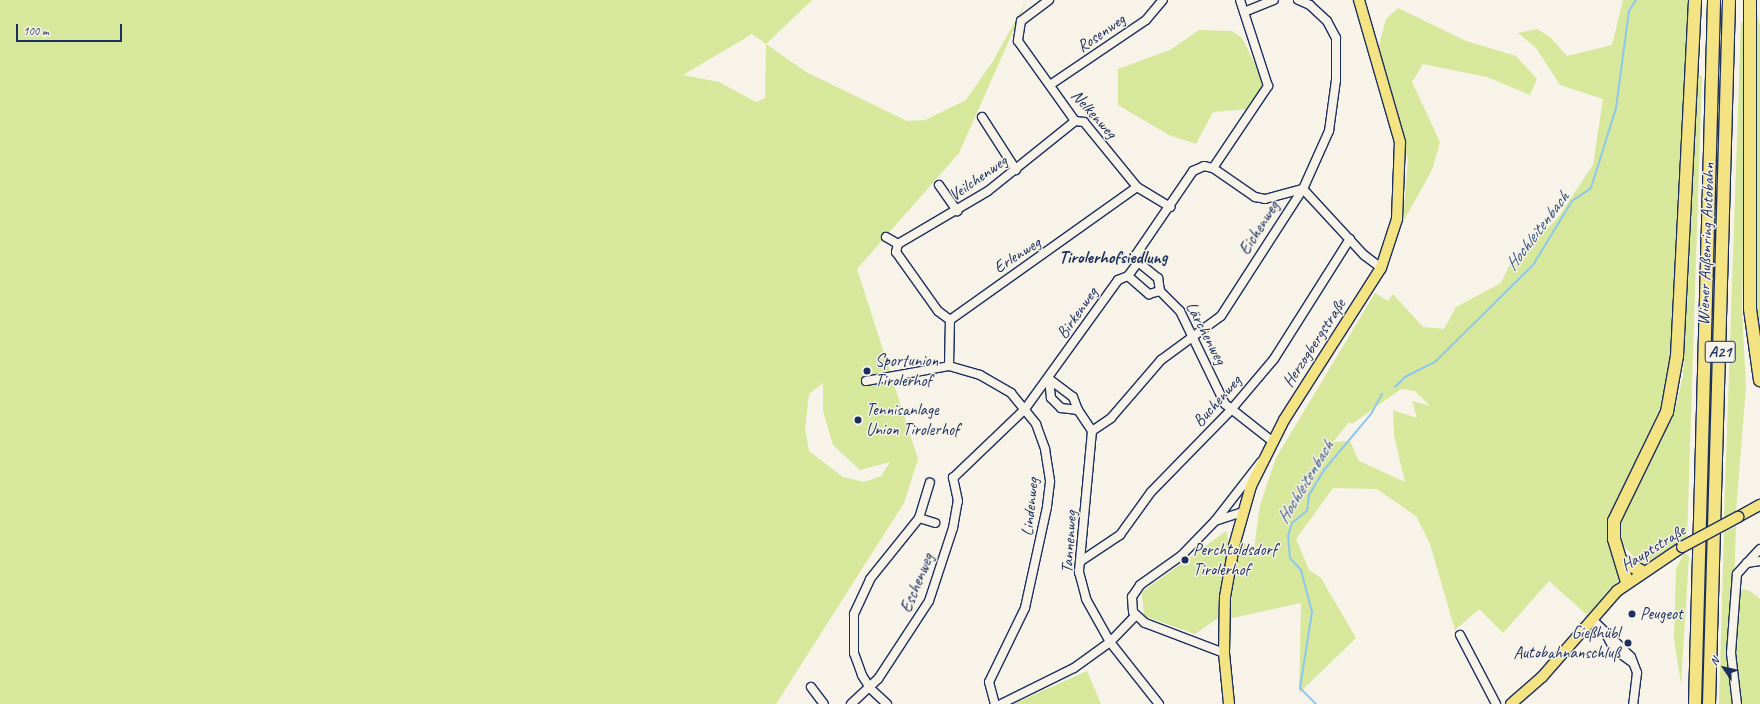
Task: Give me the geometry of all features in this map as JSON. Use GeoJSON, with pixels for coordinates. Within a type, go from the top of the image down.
{"type":"FeatureCollection","features":[{"type":"Feature","properties":{"kind":"highway"},"geometry":{"type":"LineString","coordinates":[[1627,582],[1624,562],[1614,538],[1616,512],[1662,426],[1674,384],[1695,0]]}},
{"type":"Feature","properties":{"kind":"highway","name":"Wiener Außenring Autobahn"},"geometry":{"type":"LineString","coordinates":[[1695,704],[1714,0]]}},
{"type":"Feature","properties":{"kind":"highway","name":"Wiener Außenring Autobahn"},"geometry":{"type":"LineString","coordinates":[[1709,704],[1729,0]]}},
{"type":"Feature","properties":{"kind":"highway"},"geometry":{"type":"LineString","coordinates":[[1750,0],[1750,309],[1760,380]]}},
{"type":"Feature","properties":{"kind":"highway"},"geometry":{"type":"LineString","coordinates":[[1624,562],[1641,571]]}},
{"type":"Feature","properties":{"kind":"main road","name":"Herzogbergstraße"},"geometry":{"type":"LineString","coordinates":[[1229,704],[1224,653],[1225,597],[1243,512],[1261,462],[1272,441],[1381,268],[1398,219],[1402,162],[1395,120],[1366,33],[1359,0]]}},
{"type":"Feature","properties":{"kind":"main road","name":"Hauptstraße"},"geometry":{"type":"LineString","coordinates":[[1511,704],[1542,677],[1592,619],[1627,582],[1641,571],[1682,547],[1760,505]]}},
{"type":"Feature","properties":{"kind":"street","name":"Nelkenweg"},"geometry":{"type":"LineString","coordinates":[[1050,0],[1023,18],[1019,25],[1018,41],[1074,121],[1084,122],[1137,187],[1170,207]]}},
{"type":"Feature","properties":{"kind":"street","name":"Rosenweg"},"geometry":{"type":"LineString","coordinates":[[1050,86],[1146,20],[1163,0]]}},
{"type":"Feature","properties":{"kind":"street"},"geometry":{"type":"LineString","coordinates":[[1240,0],[1268,86],[1213,168],[1255,197],[1265,199],[1303,189],[1350,239],[1381,268]]}},
{"type":"Feature","properties":{"kind":"street"},"geometry":{"type":"LineString","coordinates":[[1244,12],[1274,0]]}},
{"type":"Feature","properties":{"kind":"street","name":"Eichenweg"},"geometry":{"type":"LineString","coordinates":[[1092,431],[1111,418],[1161,360],[1221,316],[1303,189],[1328,131],[1336,80],[1336,38],[1327,21],[1310,5],[1298,0]]}},
{"type":"Feature","properties":{"kind":"street"},"geometry":{"type":"LineString","coordinates":[[982,117],[1016,170]]}},
{"type":"Feature","properties":{"kind":"street","name":"Veilchenweg"},"geometry":{"type":"LineString","coordinates":[[898,244],[958,211],[1016,170],[1074,121]]}},
{"type":"Feature","properties":{"kind":"street","name":"Birkenweg"},"geometry":{"type":"LineString","coordinates":[[953,478],[1026,409],[1049,379],[1118,280],[1128,276],[1138,262],[1135,256],[1170,207],[1193,171],[1204,166],[1213,168]]}},
{"type":"Feature","properties":{"kind":"street"},"geometry":{"type":"LineString","coordinates":[[939,185],[958,211]]}},
{"type":"Feature","properties":{"kind":"street","name":"Erlenweg"},"geometry":{"type":"LineString","coordinates":[[950,320],[1137,187]]}},
{"type":"Feature","properties":{"kind":"street"},"geometry":{"type":"LineString","coordinates":[[886,237],[898,244],[896,252],[938,311],[950,320],[949,366]]}},
{"type":"Feature","properties":{"kind":"street","name":"Buchenweg"},"geometry":{"type":"LineString","coordinates":[[1081,561],[1120,535],[1151,492],[1230,411],[1274,360],[1350,239]]}},
{"type":"Feature","properties":{"kind":"street","name":"Lärchenweg"},"geometry":{"type":"LineString","coordinates":[[1138,262],[1158,278],[1160,291],[1180,311],[1230,411],[1272,441]]}},
{"type":"Feature","properties":{"kind":"street"},"geometry":{"type":"LineString","coordinates":[[1128,276],[1149,294],[1160,291]]}},
{"type":"Feature","properties":{"kind":"street","name":"Lindenweg"},"geometry":{"type":"LineString","coordinates":[[866,381],[949,366],[980,374],[1011,393],[1026,409],[1036,424],[1045,449],[1050,482],[1047,507],[1025,608],[989,682],[995,704]]}},
{"type":"Feature","properties":{"kind":"street"},"geometry":{"type":"LineString","coordinates":[[1049,379],[1051,398],[1061,408],[1078,410]]}},
{"type":"Feature","properties":{"kind":"street"},"geometry":{"type":"LineString","coordinates":[[1049,379],[1073,397],[1078,410],[1092,431]]}},
{"type":"Feature","properties":{"kind":"street","name":"Tannenweg"},"geometry":{"type":"LineString","coordinates":[[1092,431],[1081,561],[1086,599],[1110,642],[1159,704]]}},
{"type":"Feature","properties":{"kind":"street"},"geometry":{"type":"LineString","coordinates":[[1224,653],[1145,623],[1135,616],[1131,604],[1135,590],[1181,556],[1215,521],[1261,462]]}},
{"type":"Feature","properties":{"kind":"street","name":"Eschenweg"},"geometry":{"type":"LineString","coordinates":[[851,704],[870,688],[915,627],[929,601],[953,528],[958,501],[953,478]]}},
{"type":"Feature","properties":{"kind":"street"},"geometry":{"type":"LineString","coordinates":[[887,704],[870,688],[854,652],[854,614],[870,579],[919,518],[930,483]]}},
{"type":"Feature","properties":{"kind":"street"},"geometry":{"type":"LineString","coordinates":[[1215,521],[1243,512]]}},
{"type":"Feature","properties":{"kind":"street"},"geometry":{"type":"LineString","coordinates":[[919,518],[935,523]]}},
{"type":"Feature","properties":{"kind":"street"},"geometry":{"type":"LineString","coordinates":[[1737,704],[1731,653],[1737,574],[1760,549]]}},
{"type":"Feature","properties":{"kind":"street"},"geometry":{"type":"LineString","coordinates":[[1747,563],[1760,562]]}},
{"type":"Feature","properties":{"kind":"street"},"geometry":{"type":"LineString","coordinates":[[1001,704],[1074,668],[1110,642],[1135,616]]}},
{"type":"Feature","properties":{"kind":"street"},"geometry":{"type":"LineString","coordinates":[[1592,619],[1606,634],[1614,649],[1632,662],[1638,689],[1633,704]]}},
{"type":"Feature","properties":{"kind":"street"},"geometry":{"type":"LineString","coordinates":[[1460,635],[1496,704]]}},
{"type":"Feature","properties":{"kind":"street"},"geometry":{"type":"LineString","coordinates":[[811,687],[824,704]]}},
{"type":"Feature","properties":{"kind":"green space"},"geometry":{"type":"Polygon","coordinates":[[[0,0],[812,0],[766,44],[806,72],[907,121],[925,120],[966,100],[993,61],[1027,0],[959,153],[857,269],[918,459],[904,503],[776,704],[0,704],[0,0]],[[752,34],[683,75],[719,82],[756,102],[765,98],[766,44],[752,34]],[[823,383],[809,394],[805,428],[809,451],[843,477],[864,482],[881,476],[890,462],[860,470],[833,445],[823,411],[823,383]]]}},
{"type":"Feature","properties":{"kind":"green space"},"geometry":{"type":"Polygon","coordinates":[[[1623,0],[1691,0],[1671,351],[1665,398],[1609,520],[1622,577],[1587,615],[1549,581],[1503,633],[1479,609],[1455,630],[1430,544],[1416,516],[1377,489],[1333,488],[1296,539],[1309,570],[1321,578],[1356,638],[1299,693],[1301,603],[1228,619],[1241,541],[1254,550],[1260,505],[1276,458],[1375,293],[1388,301],[1393,294],[1423,327],[1444,329],[1456,307],[1501,283],[1510,264],[1557,219],[1593,165],[1603,99],[1560,85],[1536,48],[1518,33],[1537,29],[1550,37],[1567,56],[1612,45],[1623,0]],[[1401,389],[1352,424],[1349,422],[1333,442],[1350,441],[1359,461],[1405,482],[1394,436],[1393,410],[1417,418],[1412,401],[1430,406],[1415,391],[1401,389]]]}},
{"type":"Feature","properties":{"kind":"green space"},"geometry":{"type":"Polygon","coordinates":[[[1398,8],[1466,41],[1516,56],[1537,79],[1530,95],[1487,77],[1423,64],[1412,82],[1440,142],[1432,170],[1403,222],[1408,160],[1378,49],[1386,19],[1398,8]]]}},
{"type":"Feature","properties":{"kind":"green space"},"geometry":{"type":"Polygon","coordinates":[[[1757,11],[1760,27],[1760,348],[1754,302],[1757,11]]]}},
{"type":"Feature","properties":{"kind":"green space"},"geometry":{"type":"Polygon","coordinates":[[[1741,22],[1746,23],[1742,312],[1746,387],[1736,511],[1724,518],[1741,22]]]}},
{"type":"Feature","properties":{"kind":"green space"},"geometry":{"type":"Polygon","coordinates":[[[1199,30],[1232,31],[1242,38],[1260,74],[1264,88],[1248,109],[1213,112],[1196,144],[1169,135],[1118,105],[1118,69],[1170,50],[1199,30]]]}},
{"type":"Feature","properties":{"kind":"green space"},"geometry":{"type":"Polygon","coordinates":[[[1696,75],[1702,76],[1687,538],[1642,565],[1623,545],[1620,525],[1627,503],[1674,414],[1683,376],[1696,75]]]}},
{"type":"Feature","properties":{"kind":"green space"},"geometry":{"type":"Polygon","coordinates":[[[1736,526],[1734,587],[1750,591],[1760,599],[1760,704],[1719,704],[1724,532],[1736,526]]]}},
{"type":"Feature","properties":{"kind":"green space"},"geometry":{"type":"Polygon","coordinates":[[[1226,531],[1229,543],[1218,618],[1195,634],[1144,616],[1142,592],[1226,531]]]}},
{"type":"Feature","properties":{"kind":"green space"},"geometry":{"type":"Polygon","coordinates":[[[1684,553],[1689,556],[1681,684],[1674,639],[1676,569],[1684,553]]]}},
{"type":"Feature","properties":{"kind":"green space"},"geometry":{"type":"Polygon","coordinates":[[[1087,671],[1101,704],[1013,704],[1087,671]]]}},
{"type":"Feature","properties":{"kind":"waterway","name":"Hochleitenbach"},"geometry":{"type":"LineString","coordinates":[[1395,387],[1405,377],[1436,361],[1533,265],[1572,201],[1591,188],[1616,108],[1629,11],[1636,0]]}},
{"type":"Feature","properties":{"kind":"waterway","name":"Hochleitenbach"},"geometry":{"type":"LineString","coordinates":[[1316,704],[1300,688],[1312,612],[1301,570],[1290,558],[1288,536],[1292,523],[1307,511],[1309,495],[1324,470],[1371,414],[1382,394]]}},
{"type":"Feature","properties":{"kind":"place","name":"Sportunion Tirolerhof"},"geometry":{"type":"Point","coordinates":[867,371]}},
{"type":"Feature","properties":{"kind":"place","name":"Tennisanlage Union Tirolerhof"},"geometry":{"type":"Point","coordinates":[858,420]}},
{"type":"Feature","properties":{"kind":"place","name":"Perchtoldsdorf Tirolerhof"},"geometry":{"type":"Point","coordinates":[1185,560]}},
{"type":"Feature","properties":{"kind":"place","name":"Peugeot"},"geometry":{"type":"Point","coordinates":[1632,614]}},
{"type":"Feature","properties":{"kind":"place","name":"Gießhübl Autobahnanschluß"},"geometry":{"type":"Point","coordinates":[1628,643]}},
{"type":"Feature","properties":{"kind":"district","name":"Tirolerhofsiedlung"},"geometry":{"type":"Point","coordinates":[1113,257]}}]}
